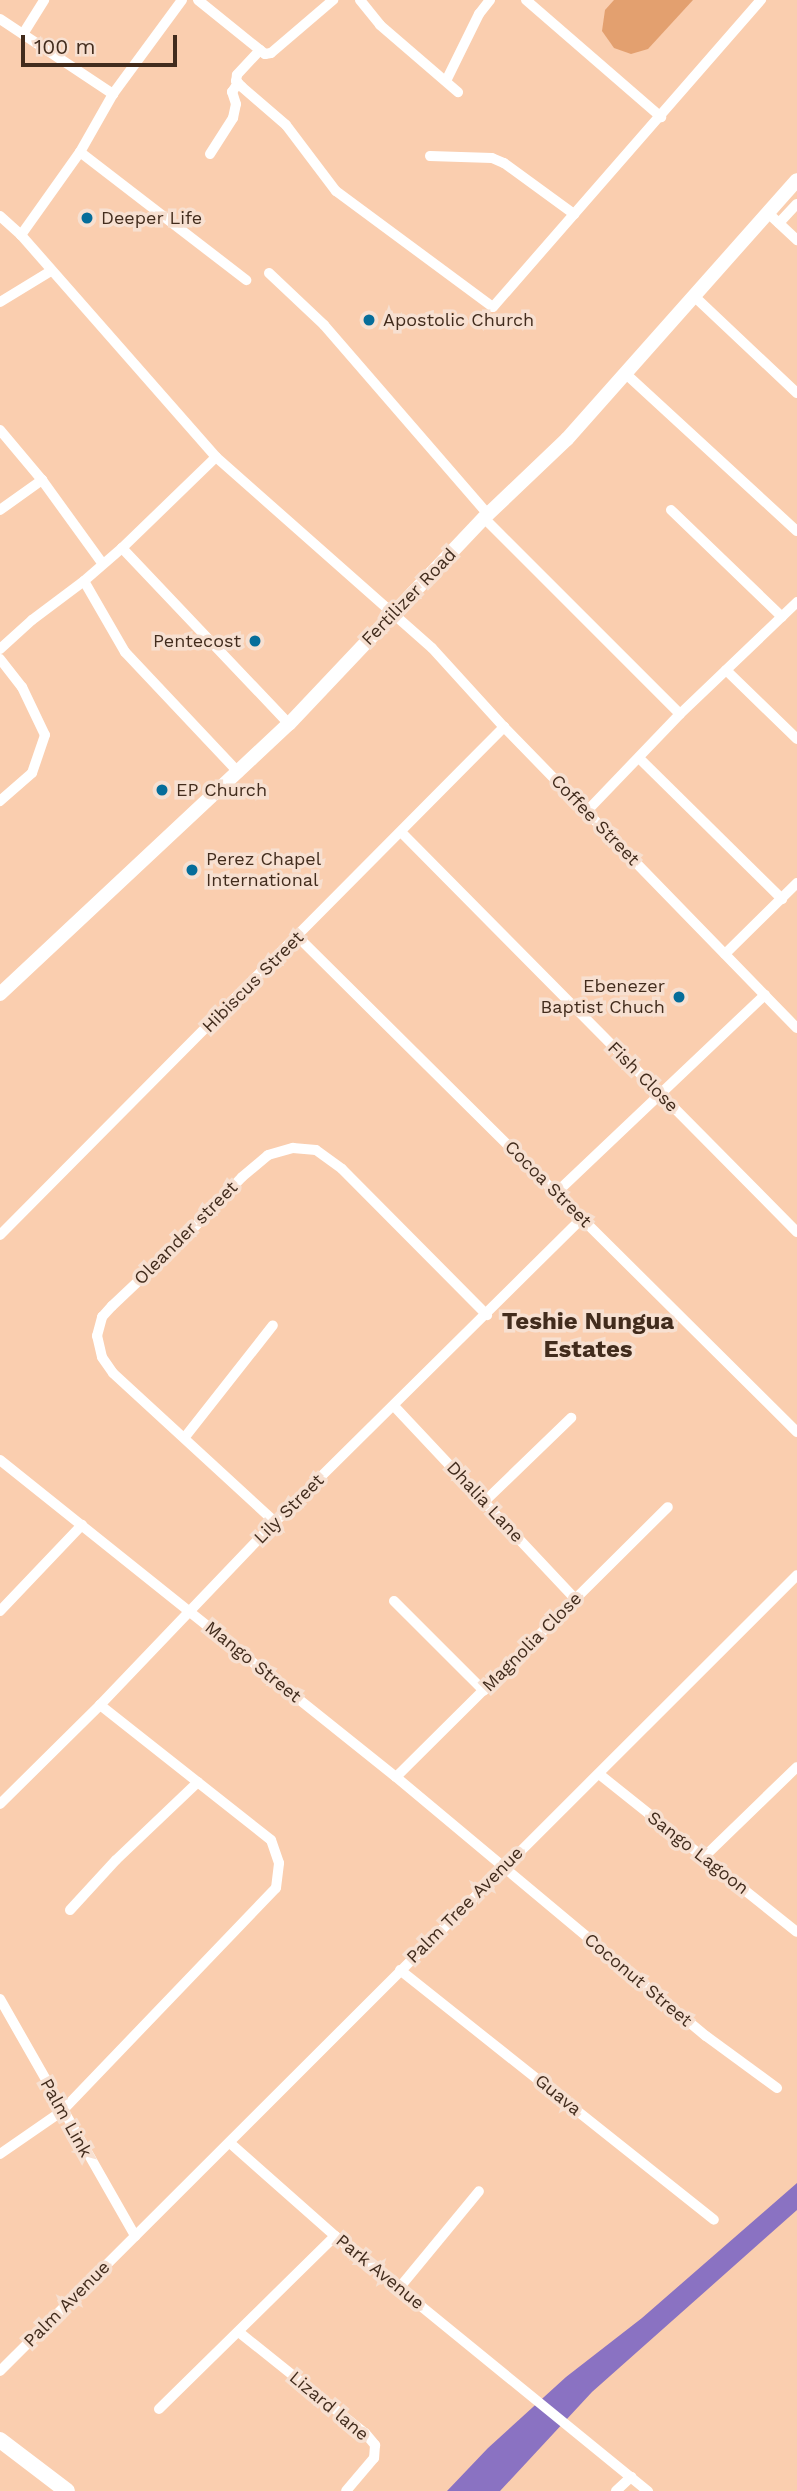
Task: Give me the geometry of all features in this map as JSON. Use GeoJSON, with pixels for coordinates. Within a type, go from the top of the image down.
{"type":"FeatureCollection","features":[{"type":"Feature","properties":{"kind":"main road"},"geometry":{"type":"LineString","coordinates":[[0,2440],[67,2491]]}},
{"type":"Feature","properties":{"kind":"street"},"geometry":{"type":"LineString","coordinates":[[23,34],[44,0]]}},
{"type":"Feature","properties":{"kind":"street"},"geometry":{"type":"LineString","coordinates":[[21,235],[80,152],[113,94],[182,0]]}},
{"type":"Feature","properties":{"kind":"street"},"geometry":{"type":"LineString","coordinates":[[198,0],[260,50],[271,53],[333,0]]}},
{"type":"Feature","properties":{"kind":"street"},"geometry":{"type":"LineString","coordinates":[[360,0],[380,25],[458,92]]}},
{"type":"Feature","properties":{"kind":"street"},"geometry":{"type":"LineString","coordinates":[[446,81],[479,14],[490,0]]}},
{"type":"Feature","properties":{"kind":"street"},"geometry":{"type":"LineString","coordinates":[[526,0],[661,117]]}},
{"type":"Feature","properties":{"kind":"street"},"geometry":{"type":"LineString","coordinates":[[238,83],[286,125],[337,191],[493,307],[761,0]]}},
{"type":"Feature","properties":{"kind":"street"},"geometry":{"type":"LineString","coordinates":[[0,19],[113,94]]}},
{"type":"Feature","properties":{"kind":"street"},"geometry":{"type":"LineString","coordinates":[[210,155],[233,118],[236,104],[232,92],[238,83],[237,75],[260,50]]}},
{"type":"Feature","properties":{"kind":"street"},"geometry":{"type":"LineString","coordinates":[[80,152],[246,280]]}},
{"type":"Feature","properties":{"kind":"street"},"geometry":{"type":"LineString","coordinates":[[430,156],[492,158],[505,163],[574,214]]}},
{"type":"Feature","properties":{"kind":"street","name":"Fertilizer Road"},"geometry":{"type":"LineString","coordinates":[[0,994],[289,724],[486,516],[567,439],[695,297],[773,218],[797,180]]}},
{"type":"Feature","properties":{"kind":"street"},"geometry":{"type":"LineString","coordinates":[[797,204],[773,218],[797,240]]}},
{"type":"Feature","properties":{"kind":"street","name":"Coffee Street"},"geometry":{"type":"LineString","coordinates":[[0,216],[21,235],[216,457],[432,648],[504,727],[797,1028]]}},
{"type":"Feature","properties":{"kind":"street"},"geometry":{"type":"LineString","coordinates":[[0,302],[51,271]]}},
{"type":"Feature","properties":{"kind":"street"},"geometry":{"type":"LineString","coordinates":[[268,273],[324,325],[486,516],[680,714]]}},
{"type":"Feature","properties":{"kind":"street"},"geometry":{"type":"LineString","coordinates":[[695,297],[797,393]]}},
{"type":"Feature","properties":{"kind":"street"},"geometry":{"type":"LineString","coordinates":[[626,374],[797,531]]}},
{"type":"Feature","properties":{"kind":"street"},"geometry":{"type":"LineString","coordinates":[[0,430],[42,480],[102,563]]}},
{"type":"Feature","properties":{"kind":"street"},"geometry":{"type":"LineString","coordinates":[[0,649],[122,548],[216,457]]}},
{"type":"Feature","properties":{"kind":"street"},"geometry":{"type":"LineString","coordinates":[[0,510],[42,480]]}},
{"type":"Feature","properties":{"kind":"street"},"geometry":{"type":"LineString","coordinates":[[671,510],[782,617]]}},
{"type":"Feature","properties":{"kind":"street"},"geometry":{"type":"LineString","coordinates":[[122,548],[289,724]]}},
{"type":"Feature","properties":{"kind":"street"},"geometry":{"type":"LineString","coordinates":[[84,581],[125,652],[239,773]]}},
{"type":"Feature","properties":{"kind":"street"},"geometry":{"type":"LineString","coordinates":[[586,812],[680,714],[797,603]]}},
{"type":"Feature","properties":{"kind":"street"},"geometry":{"type":"LineString","coordinates":[[0,659],[22,687],[45,735],[32,773],[0,801]]}},
{"type":"Feature","properties":{"kind":"street"},"geometry":{"type":"LineString","coordinates":[[726,670],[797,739]]}},
{"type":"Feature","properties":{"kind":"street","name":"Hibiscus Street"},"geometry":{"type":"LineString","coordinates":[[0,1235],[504,727]]}},
{"type":"Feature","properties":{"kind":"street"},"geometry":{"type":"LineString","coordinates":[[639,758],[782,899]]}},
{"type":"Feature","properties":{"kind":"street","name":"Fish Close"},"geometry":{"type":"LineString","coordinates":[[401,832],[797,1232]]}},
{"type":"Feature","properties":{"kind":"street"},"geometry":{"type":"LineString","coordinates":[[725,954],[797,883]]}},
{"type":"Feature","properties":{"kind":"street","name":"Cocoa Street"},"geometry":{"type":"LineString","coordinates":[[298,937],[797,1432]]}},
{"type":"Feature","properties":{"kind":"street"},"geometry":{"type":"LineString","coordinates":[[556,1193],[765,995]]}},
{"type":"Feature","properties":{"kind":"street","name":"Oleander street"},"geometry":{"type":"LineString","coordinates":[[275,1522],[108,1365],[97,1336],[102,1317],[242,1177],[268,1155],[293,1148],[316,1150],[342,1170],[487,1315]]}},
{"type":"Feature","properties":{"kind":"street","name":"Lily Street"},"geometry":{"type":"LineString","coordinates":[[0,1804],[100,1705],[275,1522],[581,1219]]}},
{"type":"Feature","properties":{"kind":"street"},"geometry":{"type":"LineString","coordinates":[[185,1437],[273,1325]]}},
{"type":"Feature","properties":{"kind":"street","name":"Dhalia Lane"},"geometry":{"type":"LineString","coordinates":[[394,1406],[575,1599]]}},
{"type":"Feature","properties":{"kind":"street"},"geometry":{"type":"LineString","coordinates":[[485,1501],[572,1418]]}},
{"type":"Feature","properties":{"kind":"street","name":"Mango Street"},"geometry":{"type":"LineString","coordinates":[[0,1460],[504,1866]]}},
{"type":"Feature","properties":{"kind":"street","name":"Magnolia Close"},"geometry":{"type":"LineString","coordinates":[[396,1777],[668,1507]]}},
{"type":"Feature","properties":{"kind":"street"},"geometry":{"type":"LineString","coordinates":[[0,1611],[82,1525]]}},
{"type":"Feature","properties":{"kind":"street","name":"Palm Tree Avenue"},"geometry":{"type":"LineString","coordinates":[[135,2236],[797,1575]]}},
{"type":"Feature","properties":{"kind":"street"},"geometry":{"type":"LineString","coordinates":[[394,1601],[484,1691]]}},
{"type":"Feature","properties":{"kind":"street"},"geometry":{"type":"LineString","coordinates":[[0,2154],[62,2111],[276,1888],[279,1863],[271,1840],[100,1705]]}},
{"type":"Feature","properties":{"kind":"street"},"geometry":{"type":"LineString","coordinates":[[704,1857],[797,1767]]}},
{"type":"Feature","properties":{"kind":"street","name":"Sango Lagoon"},"geometry":{"type":"LineString","coordinates":[[598,1774],[797,1932]]}},
{"type":"Feature","properties":{"kind":"street"},"geometry":{"type":"LineString","coordinates":[[70,1910],[122,1854],[198,1782]]}},
{"type":"Feature","properties":{"kind":"street","name":"Coconut Street"},"geometry":{"type":"LineString","coordinates":[[504,1866],[667,2004],[777,2088]]}},
{"type":"Feature","properties":{"kind":"street","name":"Guava"},"geometry":{"type":"LineString","coordinates":[[400,1970],[714,2220]]}},
{"type":"Feature","properties":{"kind":"street","name":"Palm Link"},"geometry":{"type":"LineString","coordinates":[[0,1998],[135,2236]]}},
{"type":"Feature","properties":{"kind":"street","name":"Park Avenue"},"geometry":{"type":"LineString","coordinates":[[230,2143],[335,2236],[631,2477]]}},
{"type":"Feature","properties":{"kind":"street"},"geometry":{"type":"LineString","coordinates":[[400,2287],[479,2192]]}},
{"type":"Feature","properties":{"kind":"street","name":"Palm Avenue"},"geometry":{"type":"LineString","coordinates":[[0,2371],[135,2236]]}},
{"type":"Feature","properties":{"kind":"street"},"geometry":{"type":"LineString","coordinates":[[159,2409],[240,2333],[335,2236]]}},
{"type":"Feature","properties":{"kind":"street","name":"Lizard lane"},"geometry":{"type":"LineString","coordinates":[[240,2333],[365,2433],[374,2445],[374,2458],[346,2491]]}},
{"type":"Feature","properties":{"kind":"street"},"geometry":{"type":"LineString","coordinates":[[616,2491],[631,2477],[648,2491]]}},
{"type":"Feature","properties":{"kind":"shaded area"},"geometry":{"type":"Polygon","coordinates":[[[614,0],[693,0],[648,49],[631,54],[614,48],[602,31],[605,10],[614,0]]]}},
{"type":"Feature","properties":{"kind":"shaded area"},"geometry":{"type":"Polygon","coordinates":[[[797,2183],[797,2210],[592,2392],[500,2491],[447,2491],[488,2448],[566,2377],[642,2318],[797,2183]]]}},
{"type":"Feature","properties":{"kind":"place","name":"Deeper Life"},"geometry":{"type":"Point","coordinates":[87,218]}},
{"type":"Feature","properties":{"kind":"place","name":"Apostolic Church"},"geometry":{"type":"Point","coordinates":[369,320]}},
{"type":"Feature","properties":{"kind":"place","name":"Pentecost"},"geometry":{"type":"Point","coordinates":[255,641]}},
{"type":"Feature","properties":{"kind":"place","name":"EP Church"},"geometry":{"type":"Point","coordinates":[162,790]}},
{"type":"Feature","properties":{"kind":"place","name":"Perez Chapel International"},"geometry":{"type":"Point","coordinates":[192,870]}},
{"type":"Feature","properties":{"kind":"place","name":"Ebenezer Baptist Chuch"},"geometry":{"type":"Point","coordinates":[679,997]}},
{"type":"Feature","properties":{"kind":"district","name":"Teshie Nungua Estates"},"geometry":{"type":"Point","coordinates":[588,1336]}}]}
